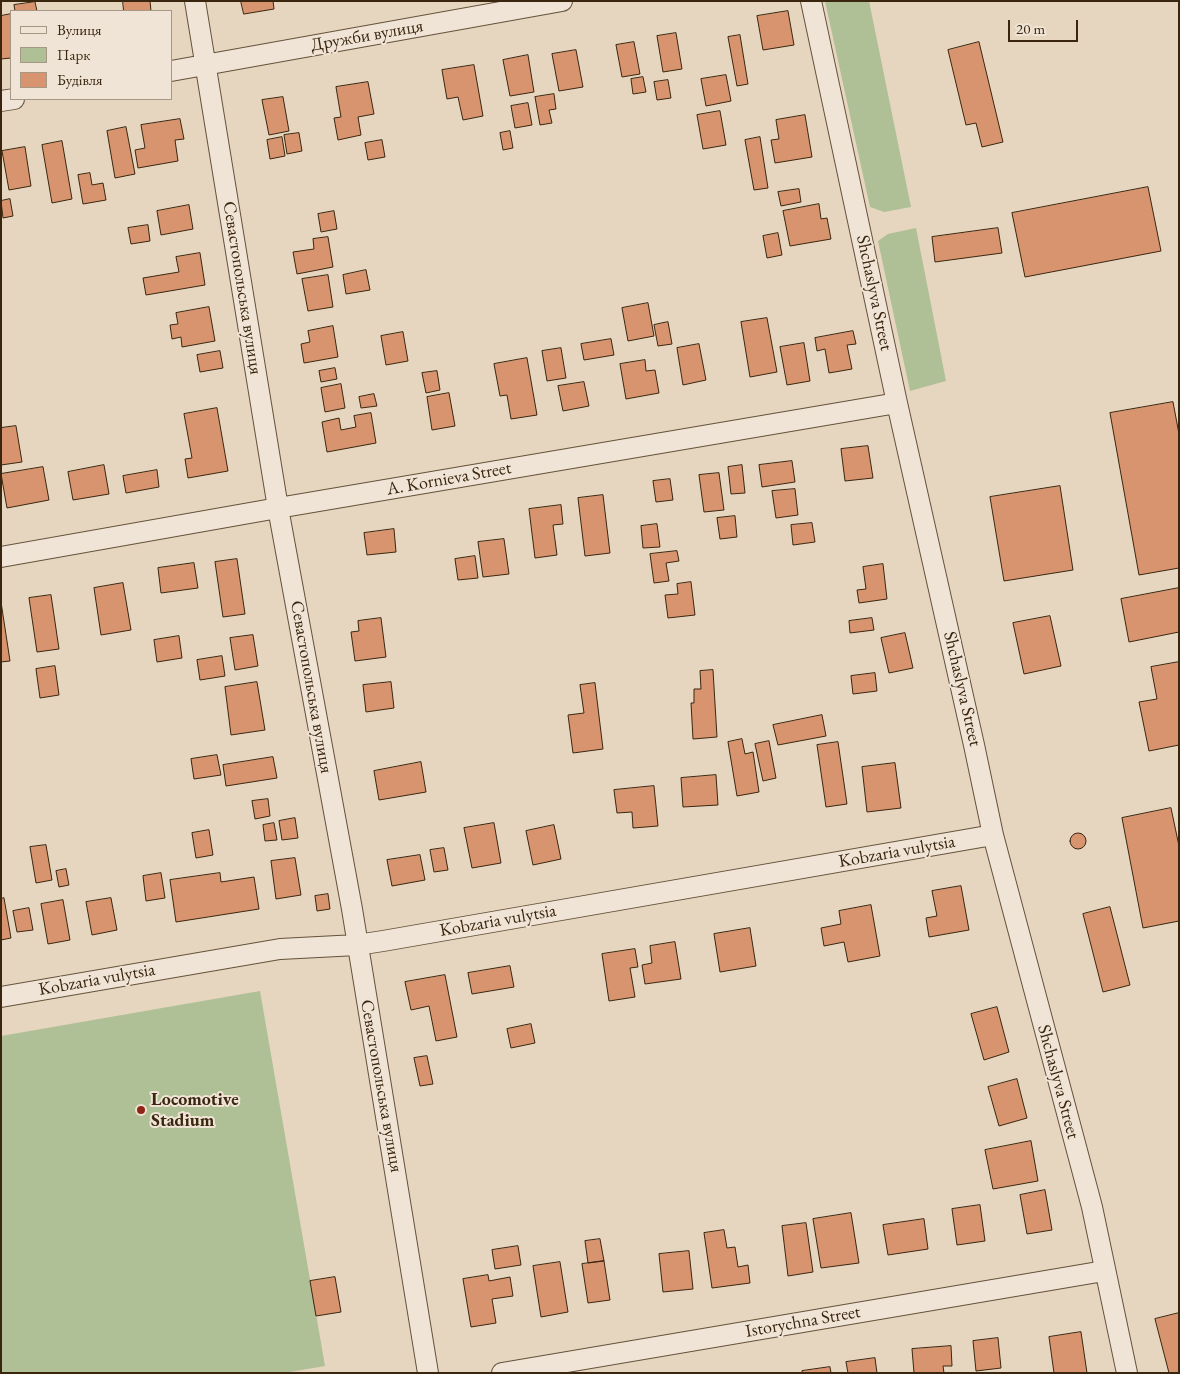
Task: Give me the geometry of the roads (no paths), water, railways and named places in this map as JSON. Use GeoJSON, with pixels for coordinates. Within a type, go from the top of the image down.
{"type":"FeatureCollection","features":[{"type":"Feature","properties":{"kind":"street","name":"Севастопольська вулиця"},"geometry":{"type":"LineString","coordinates":[[195,1],[278,508],[352,909],[428,1373]]}},
{"type":"Feature","properties":{"kind":"street","name":"Дружби вулиця"},"geometry":{"type":"LineString","coordinates":[[172,71],[562,1]]}},
{"type":"Feature","properties":{"kind":"street","name":"Shchaslyva Street"},"geometry":{"type":"LineString","coordinates":[[811,1],[897,404],[993,835],[1092,1207],[1126,1373]]}},
{"type":"Feature","properties":{"kind":"street","name":"A. Kornieva Street"},"geometry":{"type":"LineString","coordinates":[[1,557],[278,508],[897,404]]}},
{"type":"Feature","properties":{"kind":"street","name":"Kobzaria vulytsia"},"geometry":{"type":"LineString","coordinates":[[1,997],[280,948],[357,945],[382,942],[993,835]]}},
{"type":"Feature","properties":{"kind":"street","name":"Istorychna Street"},"geometry":{"type":"LineString","coordinates":[[502,1373],[1104,1271]]}},
{"type":"Feature","properties":{"kind":"place","name":"Locomotive Stadium"},"geometry":{"type":"Point","coordinates":[141,1110]}}]}
